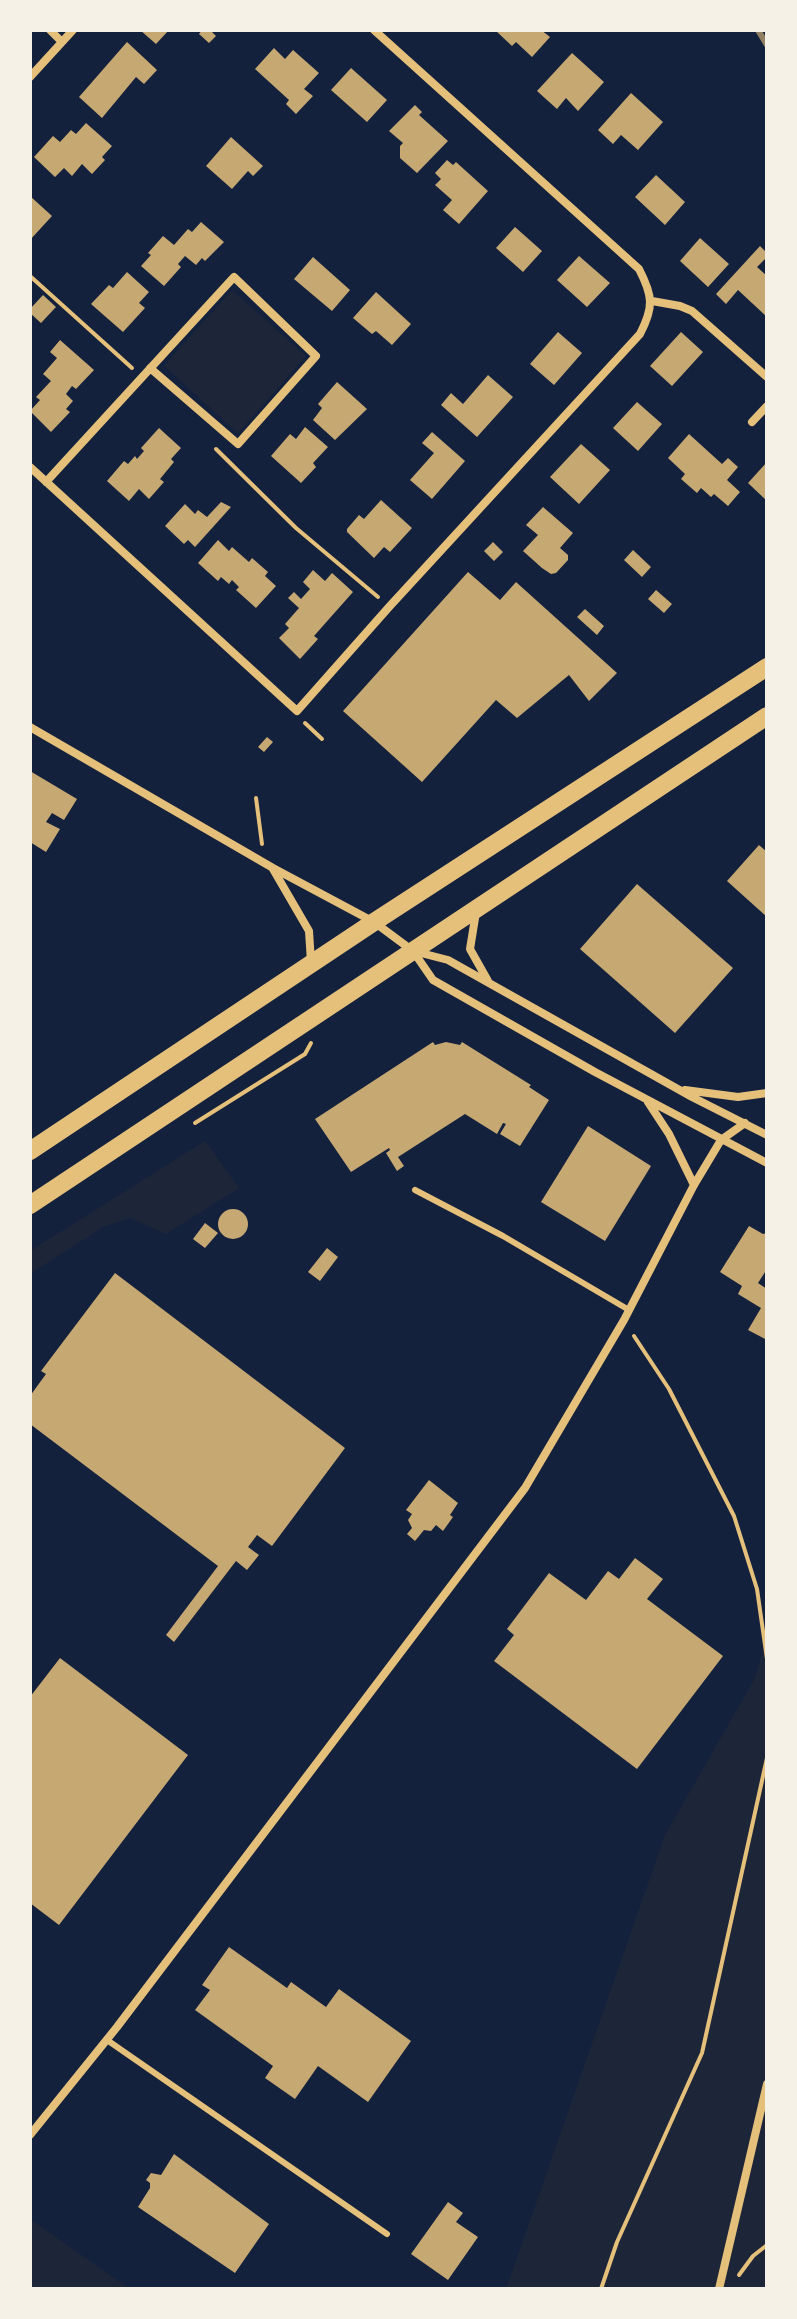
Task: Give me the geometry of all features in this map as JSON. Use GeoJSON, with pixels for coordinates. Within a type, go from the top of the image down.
{"type":"FeatureCollection","features":[{"type":"Feature","properties":{"kind":"main road"},"geometry":{"type":"LineString","coordinates":[[30,1151],[374,922],[767,667]]}},
{"type":"Feature","properties":{"kind":"main road"},"geometry":{"type":"LineString","coordinates":[[30,1205],[767,716]]}},
{"type":"Feature","properties":{"kind":"street"},"geometry":{"type":"LineString","coordinates":[[50,30],[62,42]]}},
{"type":"Feature","properties":{"kind":"street"},"geometry":{"type":"LineString","coordinates":[[30,77],[73,30]]}},
{"type":"Feature","properties":{"kind":"street"},"geometry":{"type":"LineString","coordinates":[[30,467],[297,711],[640,334],[652,301],[639,269],[374,30]]}},
{"type":"Feature","properties":{"kind":"street"},"geometry":{"type":"LineString","coordinates":[[46,482],[150,368],[234,277],[316,356],[238,444],[150,368]]}},
{"type":"Feature","properties":{"kind":"street"},"geometry":{"type":"LineString","coordinates":[[652,301],[692,311],[767,377]]}},
{"type":"Feature","properties":{"kind":"street"},"geometry":{"type":"LineString","coordinates":[[752,422],[767,406]]}},
{"type":"Feature","properties":{"kind":"street"},"geometry":{"type":"LineString","coordinates":[[30,727],[273,868],[374,922],[413,951],[433,980],[647,1100],[767,1163]]}},
{"type":"Feature","properties":{"kind":"street"},"geometry":{"type":"LineString","coordinates":[[273,868],[309,931],[311,964]]}},
{"type":"Feature","properties":{"kind":"street"},"geometry":{"type":"LineString","coordinates":[[477,907],[470,949],[488,982]]}},
{"type":"Feature","properties":{"kind":"street"},"geometry":{"type":"LineString","coordinates":[[413,951],[448,960],[767,1135]]}},
{"type":"Feature","properties":{"kind":"street"},"geometry":{"type":"LineString","coordinates":[[677,1088],[738,1097],[767,1093]]}},
{"type":"Feature","properties":{"kind":"street"},"geometry":{"type":"LineString","coordinates":[[647,1100],[669,1134],[694,1185]]}},
{"type":"Feature","properties":{"kind":"street"},"geometry":{"type":"LineString","coordinates":[[30,2135],[107,2040],[525,1488],[624,1320],[694,1185],[721,1140],[745,1123]]}},
{"type":"Feature","properties":{"kind":"street"},"geometry":{"type":"LineString","coordinates":[[719,2289],[767,2084]]}},
{"type":"Feature","properties":{"kind":"lane"},"geometry":{"type":"LineString","coordinates":[[415,1190],[503,1236],[629,1310]]}},
{"type":"Feature","properties":{"kind":"lane"},"geometry":{"type":"LineString","coordinates":[[107,2040],[387,2234]]}},
{"type":"Feature","properties":{"kind":"path"},"geometry":{"type":"LineString","coordinates":[[307,726],[322,739]]}},
{"type":"Feature","properties":{"kind":"path"},"geometry":{"type":"LineString","coordinates":[[256,798],[260,829]]}},
{"type":"Feature","properties":{"kind":"path"},"geometry":{"type":"LineString","coordinates":[[624,1320],[669,1389],[734,1516],[757,1589],[767,1659]]}},
{"type":"Feature","properties":{"kind":"path"},"geometry":{"type":"LineString","coordinates":[[601,2289],[617,2242],[702,2053],[767,1758]]}},
{"type":"Feature","properties":{"kind":"path"},"geometry":{"type":"LineString","coordinates":[[739,2275],[753,2256],[767,2245]]}},
{"type":"Feature","properties":{"kind":"shaded area"},"geometry":{"type":"Polygon","coordinates":[[[232,290],[306,356],[238,433],[164,366],[232,290]]]}},
{"type":"Feature","properties":{"kind":"shaded area"},"geometry":{"type":"Polygon","coordinates":[[[205,1141],[239,1188],[166,1234],[130,1218],[103,1227],[30,1274],[30,1251],[205,1141]]]}},
{"type":"Feature","properties":{"kind":"shaded area"},"geometry":{"type":"Polygon","coordinates":[[[767,1634],[767,2289],[506,2289],[665,1835],[755,1678],[767,1634]]]}},
{"type":"Feature","properties":{"kind":"shaded area"},"geometry":{"type":"Polygon","coordinates":[[[30,2219],[130,2289],[30,2289],[30,2219]]]}},
{"type":"Feature","properties":{"kind":"building"},"geometry":{"type":"Polygon","coordinates":[[[140,30],[169,30],[156,44],[140,30]]]}},
{"type":"Feature","properties":{"kind":"building"},"geometry":{"type":"Polygon","coordinates":[[[202,30],[210,30],[216,36],[209,43],[199,34],[202,30]]]}},
{"type":"Feature","properties":{"kind":"building"},"geometry":{"type":"Polygon","coordinates":[[[495,30],[541,30],[550,37],[532,57],[516,42],[512,46],[495,30]]]}},
{"type":"Feature","properties":{"kind":"building"},"geometry":{"type":"Polygon","coordinates":[[[127,42],[157,70],[144,84],[136,77],[102,118],[79,97],[127,42]]]}},
{"type":"Feature","properties":{"kind":"building"},"geometry":{"type":"Polygon","coordinates":[[[274,48],[285,59],[293,50],[319,73],[304,89],[313,96],[296,114],[286,104],[289,100],[255,69],[274,48]]]}},
{"type":"Feature","properties":{"kind":"building"},"geometry":{"type":"Polygon","coordinates":[[[572,53],[604,82],[578,111],[566,98],[557,109],[537,91],[572,53]]]}},
{"type":"Feature","properties":{"kind":"building"},"geometry":{"type":"Polygon","coordinates":[[[351,68],[387,100],[367,122],[331,90],[351,68]]]}},
{"type":"Feature","properties":{"kind":"building"},"geometry":{"type":"Polygon","coordinates":[[[631,93],[663,122],[638,150],[621,135],[613,144],[598,130],[631,93]]]}},
{"type":"Feature","properties":{"kind":"building"},"geometry":{"type":"Polygon","coordinates":[[[415,105],[422,112],[419,115],[448,141],[417,173],[400,158],[403,143],[389,131],[415,105]]]}},
{"type":"Feature","properties":{"kind":"building"},"geometry":{"type":"Polygon","coordinates":[[[86,123],[112,146],[102,157],[105,160],[92,174],[82,164],[72,176],[64,168],[55,177],[34,157],[53,136],[60,142],[71,130],[76,134],[86,123]]]}},
{"type":"Feature","properties":{"kind":"building"},"geometry":{"type":"Polygon","coordinates":[[[231,137],[263,166],[253,176],[248,171],[232,189],[206,166],[231,137]]]}},
{"type":"Feature","properties":{"kind":"building"},"geometry":{"type":"Polygon","coordinates":[[[447,160],[453,165],[456,162],[488,191],[459,224],[443,210],[452,200],[435,185],[441,179],[435,173],[447,160]]]}},
{"type":"Feature","properties":{"kind":"building"},"geometry":{"type":"Polygon","coordinates":[[[656,175],[685,202],[665,225],[635,197],[656,175]]]}},
{"type":"Feature","properties":{"kind":"building"},"geometry":{"type":"Polygon","coordinates":[[[30,196],[52,216],[30,240],[30,196]]]}},
{"type":"Feature","properties":{"kind":"building"},"geometry":{"type":"Polygon","coordinates":[[[201,222],[224,242],[205,261],[202,258],[196,265],[185,256],[178,264],[181,267],[164,286],[141,266],[163,236],[174,245],[188,229],[192,232],[201,222]]]}},
{"type":"Feature","properties":{"kind":"building"},"geometry":{"type":"Polygon","coordinates":[[[515,227],[542,251],[523,272],[496,248],[515,227]]]}},
{"type":"Feature","properties":{"kind":"building"},"geometry":{"type":"Polygon","coordinates":[[[700,238],[729,264],[708,287],[680,261],[700,238]]]}},
{"type":"Feature","properties":{"kind":"building"},"geometry":{"type":"Polygon","coordinates":[[[760,246],[767,253],[757,267],[767,276],[767,317],[738,290],[726,304],[716,294],[760,246]]]}},
{"type":"Feature","properties":{"kind":"building"},"geometry":{"type":"Polygon","coordinates":[[[579,256],[610,283],[587,307],[557,280],[579,256]]]}},
{"type":"Feature","properties":{"kind":"building"},"geometry":{"type":"Polygon","coordinates":[[[313,257],[350,290],[332,311],[294,279],[313,257]]]}},
{"type":"Feature","properties":{"kind":"building"},"geometry":{"type":"Polygon","coordinates":[[[127,272],[149,292],[139,303],[145,308],[123,332],[91,304],[109,285],[113,288],[127,272]]]}},
{"type":"Feature","properties":{"kind":"building"},"geometry":{"type":"Polygon","coordinates":[[[376,292],[411,324],[392,345],[376,331],[372,334],[353,318],[376,292]]]}},
{"type":"Feature","properties":{"kind":"building"},"geometry":{"type":"Polygon","coordinates":[[[43,295],[56,307],[41,323],[30,313],[30,309],[43,295]]]}},
{"type":"Feature","properties":{"kind":"building"},"geometry":{"type":"Polygon","coordinates":[[[558,332],[582,353],[554,385],[530,364],[558,332]]]}},
{"type":"Feature","properties":{"kind":"building"},"geometry":{"type":"Polygon","coordinates":[[[681,332],[703,352],[672,386],[650,366],[681,332]]]}},
{"type":"Feature","properties":{"kind":"building"},"geometry":{"type":"Polygon","coordinates":[[[60,340],[94,370],[76,389],[72,386],[66,394],[73,401],[66,409],[70,412],[51,432],[30,411],[40,400],[36,397],[51,381],[43,374],[57,358],[50,352],[60,340]]]}},
{"type":"Feature","properties":{"kind":"building"},"geometry":{"type":"Polygon","coordinates":[[[488,375],[513,397],[477,437],[441,405],[451,393],[463,404],[488,375]]]}},
{"type":"Feature","properties":{"kind":"building"},"geometry":{"type":"Polygon","coordinates":[[[337,382],[367,409],[335,440],[313,420],[322,408],[318,404],[337,382]]]}},
{"type":"Feature","properties":{"kind":"building"},"geometry":{"type":"Polygon","coordinates":[[[637,402],[662,424],[638,451],[613,428],[637,402]]]}},
{"type":"Feature","properties":{"kind":"building"},"geometry":{"type":"Polygon","coordinates":[[[305,427],[328,447],[313,463],[316,467],[301,483],[271,456],[290,434],[296,439],[305,427]]]}},
{"type":"Feature","properties":{"kind":"building"},"geometry":{"type":"Polygon","coordinates":[[[159,428],[181,448],[160,479],[164,482],[149,499],[139,489],[129,501],[107,481],[124,461],[128,464],[135,456],[137,459],[144,451],[141,448],[159,428]]]}},
{"type":"Feature","properties":{"kind":"building"},"geometry":{"type":"Polygon","coordinates":[[[432,432],[465,461],[432,499],[410,480],[434,453],[422,443],[432,432]]]}},
{"type":"Feature","properties":{"kind":"building"},"geometry":{"type":"Polygon","coordinates":[[[689,434],[722,464],[728,458],[738,467],[727,480],[740,492],[728,506],[701,488],[697,493],[681,479],[685,474],[668,458],[689,434]]]}},
{"type":"Feature","properties":{"kind":"building"},"geometry":{"type":"Polygon","coordinates":[[[581,444],[610,470],[579,504],[550,477],[581,444]]]}},
{"type":"Feature","properties":{"kind":"building"},"geometry":{"type":"Polygon","coordinates":[[[767,462],[767,501],[748,483],[767,462]]]}},
{"type":"Feature","properties":{"kind":"building"},"geometry":{"type":"Polygon","coordinates":[[[381,500],[412,528],[390,552],[384,547],[374,558],[347,529],[359,515],[364,519],[381,500]]]}},
{"type":"Feature","properties":{"kind":"building"},"geometry":{"type":"Polygon","coordinates":[[[221,502],[231,507],[195,547],[188,540],[184,544],[165,526],[185,504],[195,514],[198,510],[207,517],[221,502]]]}},
{"type":"Feature","properties":{"kind":"building"},"geometry":{"type":"Polygon","coordinates":[[[543,507],[573,533],[560,548],[568,555],[568,560],[556,573],[551,574],[523,551],[538,535],[526,525],[543,507]]]}},
{"type":"Feature","properties":{"kind":"building"},"geometry":{"type":"Polygon","coordinates":[[[218,540],[229,551],[232,547],[249,562],[252,558],[268,572],[265,576],[276,586],[256,608],[236,590],[239,587],[232,580],[229,584],[221,577],[218,581],[198,563],[218,540]]]}},
{"type":"Feature","properties":{"kind":"building"},"geometry":{"type":"Polygon","coordinates":[[[493,542],[503,552],[494,561],[484,551],[493,542]]]}},
{"type":"Feature","properties":{"kind":"building"},"geometry":{"type":"Polygon","coordinates":[[[633,550],[651,567],[642,577],[624,560],[633,550]]]}},
{"type":"Feature","properties":{"kind":"building"},"geometry":{"type":"Polygon","coordinates":[[[313,570],[325,581],[332,573],[353,592],[314,636],[318,639],[300,659],[279,638],[289,628],[285,624],[299,608],[288,598],[294,592],[301,599],[310,589],[303,582],[313,570]]]}},
{"type":"Feature","properties":{"kind":"building"},"geometry":{"type":"Polygon","coordinates":[[[468,572],[500,600],[516,582],[617,673],[589,701],[569,675],[517,718],[496,700],[422,782],[343,711],[468,572]]]}},
{"type":"Feature","properties":{"kind":"building"},"geometry":{"type":"Polygon","coordinates":[[[656,590],[672,604],[664,613],[648,599],[656,590]]]}},
{"type":"Feature","properties":{"kind":"building"},"geometry":{"type":"Polygon","coordinates":[[[585,609],[604,626],[597,635],[577,617],[585,609]]]}},
{"type":"Feature","properties":{"kind":"building"},"geometry":{"type":"Polygon","coordinates":[[[267,737],[273,742],[264,752],[258,747],[267,737]]]}},
{"type":"Feature","properties":{"kind":"building"},"geometry":{"type":"Polygon","coordinates":[[[30,771],[77,799],[64,820],[52,813],[46,822],[60,829],[46,852],[30,842],[30,771]]]}},
{"type":"Feature","properties":{"kind":"building"},"geometry":{"type":"Polygon","coordinates":[[[759,845],[767,852],[767,917],[727,881],[759,845]]]}},
{"type":"Feature","properties":{"kind":"building"},"geometry":{"type":"Polygon","coordinates":[[[637,884],[733,968],[675,1033],[580,949],[637,884]]]}},
{"type":"Feature","properties":{"kind":"building"},"geometry":{"type":"Polygon","coordinates":[[[433,1042],[435,1045],[446,1042],[460,1045],[462,1042],[531,1085],[529,1087],[549,1100],[520,1146],[500,1134],[506,1124],[503,1123],[497,1134],[465,1114],[398,1157],[404,1166],[397,1171],[386,1153],[389,1148],[351,1172],[315,1119],[433,1042]]]}},
{"type":"Feature","properties":{"kind":"building"},"geometry":{"type":"Polygon","coordinates":[[[588,1126],[651,1166],[605,1241],[541,1202],[588,1126]]]}},
{"type":"Feature","properties":{"kind":"building"},"geometry":{"type":"Polygon","coordinates":[[[233,1209],[243,1214],[248,1224],[243,1234],[233,1239],[223,1234],[218,1224],[223,1214],[233,1209]]]}},
{"type":"Feature","properties":{"kind":"building"},"geometry":{"type":"Polygon","coordinates":[[[205,1223],[218,1233],[205,1248],[193,1239],[205,1223]]]}},
{"type":"Feature","properties":{"kind":"building"},"geometry":{"type":"Polygon","coordinates":[[[749,1226],[767,1233],[767,1269],[758,1283],[767,1289],[767,1340],[748,1330],[761,1308],[738,1294],[742,1286],[720,1272],[749,1226]]]}},
{"type":"Feature","properties":{"kind":"building"},"geometry":{"type":"Polygon","coordinates":[[[327,1248],[338,1257],[320,1281],[308,1272],[327,1248]]]}},
{"type":"Feature","properties":{"kind":"building"},"geometry":{"type":"Polygon","coordinates":[[[115,1273],[345,1448],[272,1546],[257,1535],[248,1547],[259,1555],[247,1570],[236,1561],[174,1642],[166,1635],[218,1566],[30,1424],[30,1396],[46,1374],[41,1371],[115,1273]]]}},
{"type":"Feature","properties":{"kind":"building"},"geometry":{"type":"Polygon","coordinates":[[[429,1480],[458,1503],[443,1531],[436,1525],[431,1531],[424,1530],[415,1541],[407,1534],[412,1528],[408,1520],[412,1514],[406,1510],[429,1480]]]}},
{"type":"Feature","properties":{"kind":"building"},"geometry":{"type":"Polygon","coordinates":[[[635,1558],[663,1579],[647,1599],[723,1656],[637,1769],[494,1661],[514,1635],[507,1629],[549,1573],[586,1600],[608,1571],[619,1579],[635,1558]]]}},
{"type":"Feature","properties":{"kind":"building"},"geometry":{"type":"Polygon","coordinates":[[[60,1658],[188,1755],[59,1925],[30,1903],[30,1697],[60,1658]]]}},
{"type":"Feature","properties":{"kind":"building"},"geometry":{"type":"Polygon","coordinates":[[[229,1947],[287,1988],[291,1982],[326,2007],[339,1989],[411,2041],[368,2102],[318,2066],[295,2099],[265,2078],[273,2066],[195,2010],[210,1990],[202,1985],[229,1947]]]}},
{"type":"Feature","properties":{"kind":"building"},"geometry":{"type":"Polygon","coordinates":[[[174,2154],[269,2224],[235,2273],[138,2207],[150,2188],[146,2180],[151,2173],[161,2175],[174,2154]]]}},
{"type":"Feature","properties":{"kind":"building"},"geometry":{"type":"Polygon","coordinates":[[[448,2202],[463,2213],[456,2222],[478,2237],[448,2280],[411,2254],[448,2202]]]}},
{"type":"Feature","properties":{"kind":"railway"},"geometry":{"type":"LineString","coordinates":[[758,30],[767,45]]}}]}
